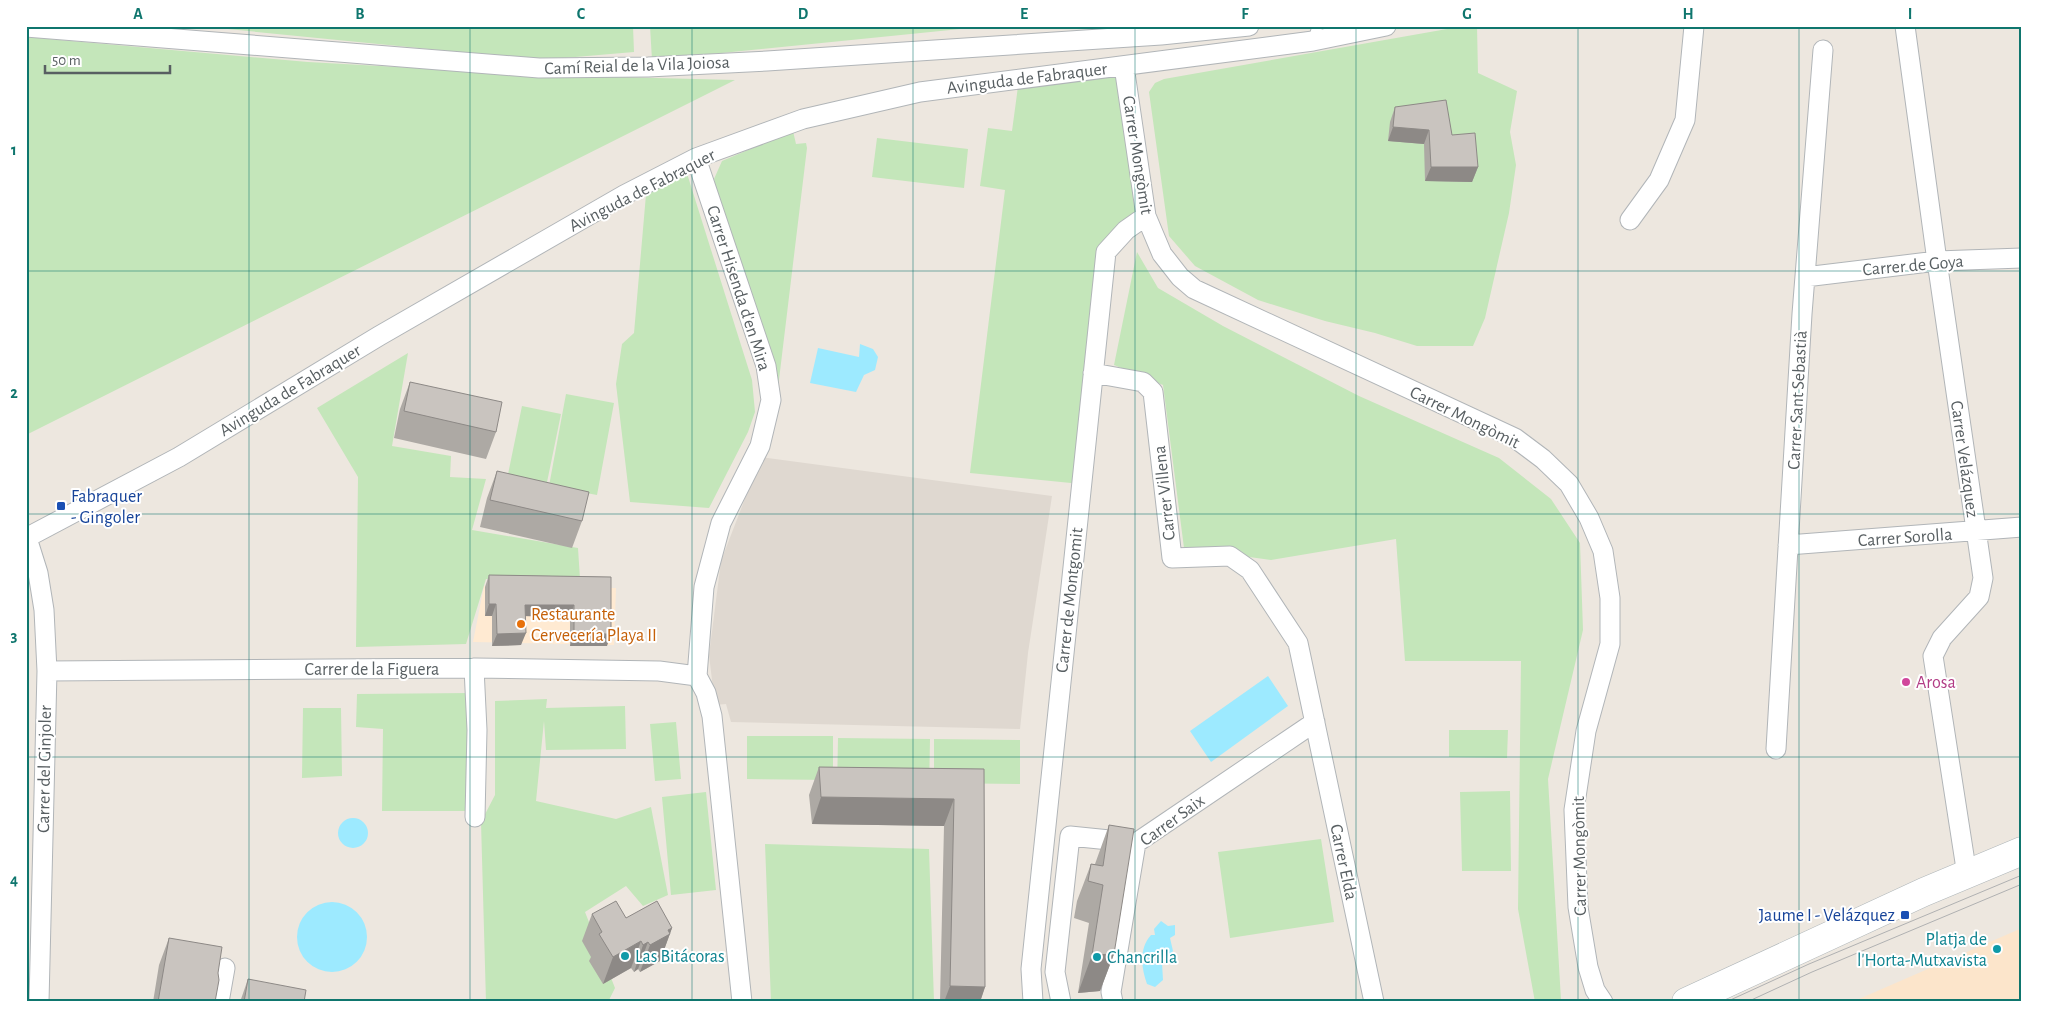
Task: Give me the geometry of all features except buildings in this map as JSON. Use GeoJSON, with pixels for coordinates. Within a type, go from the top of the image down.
{"type":"FeatureCollection","features":[{"type":"Feature","properties":{"kind":"street","name":"Avinguda de Fabraquer"},"geometry":{"type":"LineString","coordinates":[[26,538],[179,457],[379,336],[616,200],[696,158],[803,119],[920,92],[1124,66],[1314,34],[1386,26]]}},
{"type":"Feature","properties":{"kind":"street"},"geometry":{"type":"LineString","coordinates":[[1630,220],[1659,180],[1685,120],[1694,26]]}},
{"type":"Feature","properties":{"kind":"street","name":"Carrer Velázquez"},"geometry":{"type":"LineString","coordinates":[[1905,26],[1983,578],[1979,597],[1942,638],[1933,656],[1966,876]]}},
{"type":"Feature","properties":{"kind":"street","name":"Camí Reial de la Vila Joiosa"},"geometry":{"type":"LineString","coordinates":[[26,28],[539,68],[648,67],[767,61],[1161,35],[1240,27]]}},
{"type":"Feature","properties":{"kind":"street","name":"Carrer Sant Sebastià"},"geometry":{"type":"LineString","coordinates":[[1776,749],[1805,277],[1823,50]]}},
{"type":"Feature","properties":{"kind":"street","name":"Carrer Mongòmit"},"geometry":{"type":"LineString","coordinates":[[1124,66],[1146,216],[1162,254],[1180,277],[1194,289],[1515,438],[1542,459],[1569,484],[1585,511],[1603,551],[1610,598],[1610,644],[1586,731],[1574,810],[1578,907],[1588,967],[1595,990],[1603,1002]]}},
{"type":"Feature","properties":{"kind":"street","name":"Carrer Hisenda d'en Mira"},"geometry":{"type":"LineString","coordinates":[[696,158],[766,366],[771,400],[760,446],[721,523],[707,578],[700,621],[697,676]]}},
{"type":"Feature","properties":{"kind":"street","name":"Carrer de Montgomit"},"geometry":{"type":"LineString","coordinates":[[1033,1002],[1031,970],[1106,252],[1126,230],[1146,216]]}},
{"type":"Feature","properties":{"kind":"street","name":"Carrer de Goya"},"geometry":{"type":"LineString","coordinates":[[1805,277],[1937,261],[2022,258]]}},
{"type":"Feature","properties":{"kind":"street","name":"Carrer Villena"},"geometry":{"type":"LineString","coordinates":[[1093,373],[1143,382],[1153,392],[1172,558],[1230,556],[1250,570],[1298,642],[1314,722]]}},
{"type":"Feature","properties":{"kind":"street","name":"Carrer Sorolla"},"geometry":{"type":"LineString","coordinates":[[1788,545],[2022,527]]}},
{"type":"Feature","properties":{"kind":"street","name":"Carrer del Ginjoler"},"geometry":{"type":"LineString","coordinates":[[26,538],[38,573],[44,610],[46,671],[39,1002]]}},
{"type":"Feature","properties":{"kind":"street"},"geometry":{"type":"LineString","coordinates":[[474,668],[477,730],[475,817]]}},
{"type":"Feature","properties":{"kind":"street","name":"Carrer de la Figuera"},"geometry":{"type":"LineString","coordinates":[[46,671],[474,668],[659,671],[697,676]]}},
{"type":"Feature","properties":{"kind":"street"},"geometry":{"type":"LineString","coordinates":[[697,676],[706,693],[712,716],[742,1002]]}},
{"type":"Feature","properties":{"kind":"street","name":"Carrer Saix"},"geometry":{"type":"LineString","coordinates":[[1113,1002],[1112,992],[1136,843],[1314,722]]}},
{"type":"Feature","properties":{"kind":"street","name":"Carrer Elda"},"geometry":{"type":"LineString","coordinates":[[1314,722],[1374,1002]]}},
{"type":"Feature","properties":{"kind":"street"},"geometry":{"type":"LineString","coordinates":[[1061,1002],[1054,972],[1070,836],[1136,843]]}},
{"type":"Feature","properties":{"kind":"street"},"geometry":{"type":"LineString","coordinates":[[1686,1002],[1924,892],[2022,851]]}},
{"type":"Feature","properties":{"kind":"street"},"geometry":{"type":"LineString","coordinates":[[220,1002],[226,968]]}},
{"type":"Feature","properties":{"kind":"shaded area"},"geometry":{"type":"Polygon","coordinates":[[[761,457],[1052,496],[1028,653],[1020,729],[731,722],[726,704],[715,705],[709,655],[721,561],[761,457]]]}},
{"type":"Feature","properties":{"kind":"shaded area"},"geometry":{"type":"Polygon","coordinates":[[[484,586],[616,588],[614,645],[473,642],[484,586]]]}},
{"type":"Feature","properties":{"kind":"green space"},"geometry":{"type":"Polygon","coordinates":[[[197,26],[633,26],[634,52],[540,60],[197,26]]]}},
{"type":"Feature","properties":{"kind":"green space"},"geometry":{"type":"Polygon","coordinates":[[[650,26],[990,26],[652,60],[650,26]]]}},
{"type":"Feature","properties":{"kind":"green space"},"geometry":{"type":"Polygon","coordinates":[[[1464,26],[1477,26],[1478,73],[1517,91],[1510,132],[1516,165],[1509,213],[1485,318],[1473,346],[1417,346],[1375,333],[1325,321],[1258,300],[1195,266],[1169,236],[1149,92],[1155,83],[1164,79],[1464,26]]]}},
{"type":"Feature","properties":{"kind":"green space"},"geometry":{"type":"Polygon","coordinates":[[[26,37],[308,62],[539,75],[735,80],[26,435],[26,37]]]}},
{"type":"Feature","properties":{"kind":"green space"},"geometry":{"type":"Polygon","coordinates":[[[1124,66],[1146,216],[1106,252],[1081,484],[970,473],[1005,190],[980,186],[988,128],[1012,131],[1019,79],[1124,66]]]}},
{"type":"Feature","properties":{"kind":"green space"},"geometry":{"type":"Polygon","coordinates":[[[793,131],[796,144],[806,143],[807,148],[778,388],[720,206],[714,179],[722,161],[793,131]]]}},
{"type":"Feature","properties":{"kind":"green space"},"geometry":{"type":"Polygon","coordinates":[[[877,138],[968,149],[964,188],[872,177],[877,138]]]}},
{"type":"Feature","properties":{"kind":"green space"},"geometry":{"type":"Polygon","coordinates":[[[684,164],[752,380],[755,412],[748,432],[709,508],[630,502],[616,384],[622,344],[634,333],[647,183],[684,164]]]}},
{"type":"Feature","properties":{"kind":"green space"},"geometry":{"type":"Polygon","coordinates":[[[1137,252],[1158,288],[1223,326],[1359,396],[1499,458],[1551,499],[1580,543],[1583,630],[1548,779],[1561,1000],[1559,1002],[1535,1002],[1518,909],[1521,661],[1405,661],[1396,539],[1271,560],[1184,548],[1163,385],[1114,365],[1137,252]]]}},
{"type":"Feature","properties":{"kind":"green space"},"geometry":{"type":"Polygon","coordinates":[[[408,353],[392,446],[451,456],[450,477],[486,479],[472,530],[578,548],[580,579],[486,579],[466,644],[356,647],[358,477],[317,408],[408,353]]]}},
{"type":"Feature","properties":{"kind":"green space"},"geometry":{"type":"Polygon","coordinates":[[[566,394],[614,403],[597,495],[549,486],[566,394]]]}},
{"type":"Feature","properties":{"kind":"green space"},"geometry":{"type":"Polygon","coordinates":[[[522,406],[561,414],[545,492],[506,484],[522,406]]]}},
{"type":"Feature","properties":{"kind":"green space"},"geometry":{"type":"Polygon","coordinates":[[[470,693],[466,811],[382,811],[383,729],[356,727],[357,694],[470,693]]]}},
{"type":"Feature","properties":{"kind":"green space"},"geometry":{"type":"Polygon","coordinates":[[[547,699],[546,708],[625,706],[626,749],[546,750],[544,721],[536,801],[616,819],[651,807],[668,895],[643,906],[626,886],[585,912],[615,988],[608,1002],[486,1002],[481,822],[495,795],[495,701],[547,699]]]}},
{"type":"Feature","properties":{"kind":"green space"},"geometry":{"type":"Polygon","coordinates":[[[303,708],[341,708],[342,776],[302,778],[303,708]]]}},
{"type":"Feature","properties":{"kind":"green space"},"geometry":{"type":"Polygon","coordinates":[[[676,722],[681,779],[655,781],[650,724],[676,722]]]}},
{"type":"Feature","properties":{"kind":"green space"},"geometry":{"type":"Polygon","coordinates":[[[1449,730],[1508,730],[1507,758],[1449,757],[1449,730]]]}},
{"type":"Feature","properties":{"kind":"green space"},"geometry":{"type":"Polygon","coordinates":[[[747,736],[833,736],[833,780],[747,779],[747,736]]]}},
{"type":"Feature","properties":{"kind":"green space"},"geometry":{"type":"Polygon","coordinates":[[[838,738],[930,739],[929,792],[837,791],[838,738]]]}},
{"type":"Feature","properties":{"kind":"green space"},"geometry":{"type":"Polygon","coordinates":[[[934,739],[1020,740],[1020,784],[934,783],[934,739]]]}},
{"type":"Feature","properties":{"kind":"green space"},"geometry":{"type":"Polygon","coordinates":[[[1510,791],[1511,871],[1462,871],[1460,792],[1510,791]]]}},
{"type":"Feature","properties":{"kind":"green space"},"geometry":{"type":"Polygon","coordinates":[[[706,792],[716,890],[671,895],[662,797],[706,792]]]}},
{"type":"Feature","properties":{"kind":"green space"},"geometry":{"type":"Polygon","coordinates":[[[1321,839],[1334,922],[1230,938],[1218,852],[1321,839]]]}},
{"type":"Feature","properties":{"kind":"green space"},"geometry":{"type":"Polygon","coordinates":[[[765,844],[929,849],[934,1002],[771,1002],[765,844]]]}},
{"type":"Feature","properties":{"kind":"sand","name":"Platja de l'Horta-Mutxavista"},"geometry":{"type":"Polygon","coordinates":[[[2022,928],[2022,1002],[1852,1002],[2022,928]]]}},
{"type":"Feature","properties":{"kind":"water"},"geometry":{"type":"Polygon","coordinates":[[[860,344],[873,349],[878,357],[875,370],[864,375],[856,392],[810,383],[818,348],[859,357],[860,344]]]}},
{"type":"Feature","properties":{"kind":"water"},"geometry":{"type":"Polygon","coordinates":[[[1268,676],[1288,706],[1211,762],[1190,731],[1268,676]]]}},
{"type":"Feature","properties":{"kind":"water"},"geometry":{"type":"Polygon","coordinates":[[[353,818],[359,819],[367,827],[367,839],[359,847],[353,848],[347,847],[339,839],[338,833],[339,827],[347,819],[353,818]]]}},
{"type":"Feature","properties":{"kind":"water"},"geometry":{"type":"Polygon","coordinates":[[[332,902],[345,905],[357,912],[364,924],[367,937],[364,950],[357,962],[345,969],[332,972],[319,969],[307,962],[300,950],[297,937],[300,924],[307,912],[319,905],[332,902]]]}},
{"type":"Feature","properties":{"kind":"water"},"geometry":{"type":"Polygon","coordinates":[[[1161,921],[1168,926],[1175,925],[1175,935],[1170,938],[1173,951],[1162,963],[1163,980],[1155,987],[1147,984],[1142,958],[1147,940],[1151,935],[1155,935],[1154,929],[1161,921]]]}},
{"type":"Feature","properties":{"kind":"tram line"},"geometry":{"type":"LineString","coordinates":[[1726,1002],[1809,964],[2022,875]]}},
{"type":"Feature","properties":{"kind":"tram line"},"geometry":{"type":"LineString","coordinates":[[1747,1002],[1812,972],[2022,884]]}},
{"type":"Feature","properties":{"kind":"place","name":"Fabraquer - Gingoler"},"geometry":{"type":"Point","coordinates":[61,506]}},
{"type":"Feature","properties":{"kind":"place","name":"Restaurante Cervecería Playa II"},"geometry":{"type":"Point","coordinates":[521,624]}},
{"type":"Feature","properties":{"kind":"place","name":"Arosa"},"geometry":{"type":"Point","coordinates":[1906,682]}},
{"type":"Feature","properties":{"kind":"place","name":"Jaume I - Velázquez"},"geometry":{"type":"Point","coordinates":[1905,915]}},
{"type":"Feature","properties":{"kind":"place","name":"Platja de l'Horta-Mutxavista"},"geometry":{"type":"Point","coordinates":[1997,949]}},
{"type":"Feature","properties":{"kind":"place","name":"Las Bitácoras"},"geometry":{"type":"Point","coordinates":[625,956]}},
{"type":"Feature","properties":{"kind":"place","name":"Chancrilla"},"geometry":{"type":"Point","coordinates":[1097,957]}}]}
